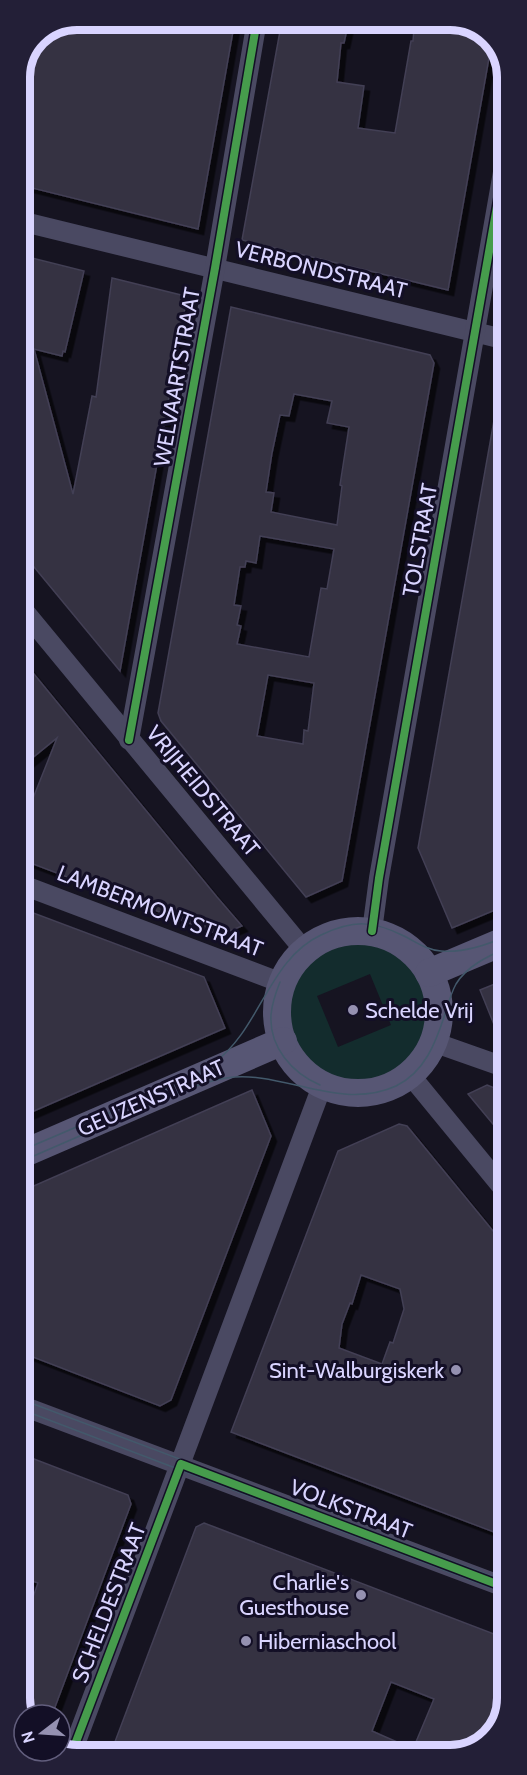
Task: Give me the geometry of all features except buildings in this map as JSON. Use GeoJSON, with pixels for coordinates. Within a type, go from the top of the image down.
{"type":"FeatureCollection","features":[{"type":"Feature","properties":{"kind":"street","name":"WELVAARTSTRAAT"},"geometry":{"type":"LineString","coordinates":[[129,740],[255,30]]}},
{"type":"Feature","properties":{"kind":"street","name":"TOLSTRAAT"},"geometry":{"type":"LineString","coordinates":[[372,932],[379,878],[497,205]]}},
{"type":"Feature","properties":{"kind":"street","name":"VERBONDSTRAAT"},"geometry":{"type":"LineString","coordinates":[[30,223],[497,338]]}},
{"type":"Feature","properties":{"kind":"street","name":"VRIJHEIDSTRAAT"},"geometry":{"type":"LineString","coordinates":[[30,618],[304,950]]}},
{"type":"Feature","properties":{"kind":"street","name":"LAMBERMONTSTRAAT"},"geometry":{"type":"LineString","coordinates":[[30,888],[282,983]]}},
{"type":"Feature","properties":{"kind":"street"},"geometry":{"type":"LineString","coordinates":[[343,932],[372,932],[386,936],[411,950],[429,973],[436,990],[439,1007],[438,1025],[432,1042],[411,1076],[394,1084],[367,1091],[349,1091],[322,1086],[298,1066],[283,1041],[277,1012],[282,983],[304,950],[329,936],[343,932]]}},
{"type":"Feature","properties":{"kind":"street"},"geometry":{"type":"LineString","coordinates":[[429,973],[497,944]]}},
{"type":"Feature","properties":{"kind":"street","name":"GEUZENSTRAAT"},"geometry":{"type":"LineString","coordinates":[[30,1151],[283,1041]]}},
{"type":"Feature","properties":{"kind":"street"},"geometry":{"type":"LineString","coordinates":[[432,1042],[497,1065]]}},
{"type":"Feature","properties":{"kind":"street"},"geometry":{"type":"LineString","coordinates":[[411,1076],[497,1181]]}},
{"type":"Feature","properties":{"kind":"street","name":"SCHELDESTRAAT"},"geometry":{"type":"LineString","coordinates":[[75,1745],[322,1086]]}},
{"type":"Feature","properties":{"kind":"street","name":"VOLKSTRAAT"},"geometry":{"type":"LineString","coordinates":[[30,1408],[497,1584]]}},
{"type":"Feature","properties":{"kind":"green space"},"geometry":{"type":"Polygon","coordinates":[[[350,934],[386,941],[411,957],[426,981],[432,1008],[428,1035],[416,1059],[394,1077],[364,1085],[332,1081],[307,1067],[291,1046],[282,1020],[284,993],[295,967],[317,947],[350,934]],[[370,974],[317,996],[338,1047],[391,1025],[370,974]]]}},
{"type":"Feature","properties":{"kind":"tram line"},"geometry":{"type":"LineString","coordinates":[[30,1147],[179,1083],[215,1062],[243,1032],[276,977],[289,960],[303,946],[332,930],[353,925],[372,925],[441,951],[475,948],[497,940]]}},
{"type":"Feature","properties":{"kind":"tram line"},"geometry":{"type":"LineString","coordinates":[[30,1158],[183,1091],[226,1078],[268,1079],[332,1093],[353,1094],[375,1093],[396,1086],[415,1073],[428,1055],[438,1035],[456,984],[478,962],[497,952]]}},
{"type":"Feature","properties":{"kind":"tram line"},"geometry":{"type":"LineString","coordinates":[[280,982],[271,1015],[274,1038],[278,1048],[292,1066],[300,1074],[320,1085]]}},
{"type":"Feature","properties":{"kind":"tram line"},"geometry":{"type":"LineString","coordinates":[[30,1403],[497,1578]]}},
{"type":"Feature","properties":{"kind":"tram line"},"geometry":{"type":"LineString","coordinates":[[30,1413],[497,1590]]}},
{"type":"Feature","properties":{"kind":"cycle path"},"geometry":{"type":"LineString","coordinates":[[129,740],[215,268],[255,30]]}},
{"type":"Feature","properties":{"kind":"cycle path"},"geometry":{"type":"LineString","coordinates":[[372,931],[379,878],[497,206]]}},
{"type":"Feature","properties":{"kind":"cycle path"},"geometry":{"type":"LineString","coordinates":[[75,1745],[181,1464],[497,1584]]}},
{"type":"Feature","properties":{"kind":"place","name":"Schelde Vrij"},"geometry":{"type":"Point","coordinates":[353,1010]}},
{"type":"Feature","properties":{"kind":"place","name":"Sint-Walburgiskerk"},"geometry":{"type":"Point","coordinates":[456,1370]}},
{"type":"Feature","properties":{"kind":"place","name":"Charlie's Guesthouse"},"geometry":{"type":"Point","coordinates":[361,1595]}},
{"type":"Feature","properties":{"kind":"place","name":"Hiberniaschool"},"geometry":{"type":"Point","coordinates":[246,1641]}}]}
